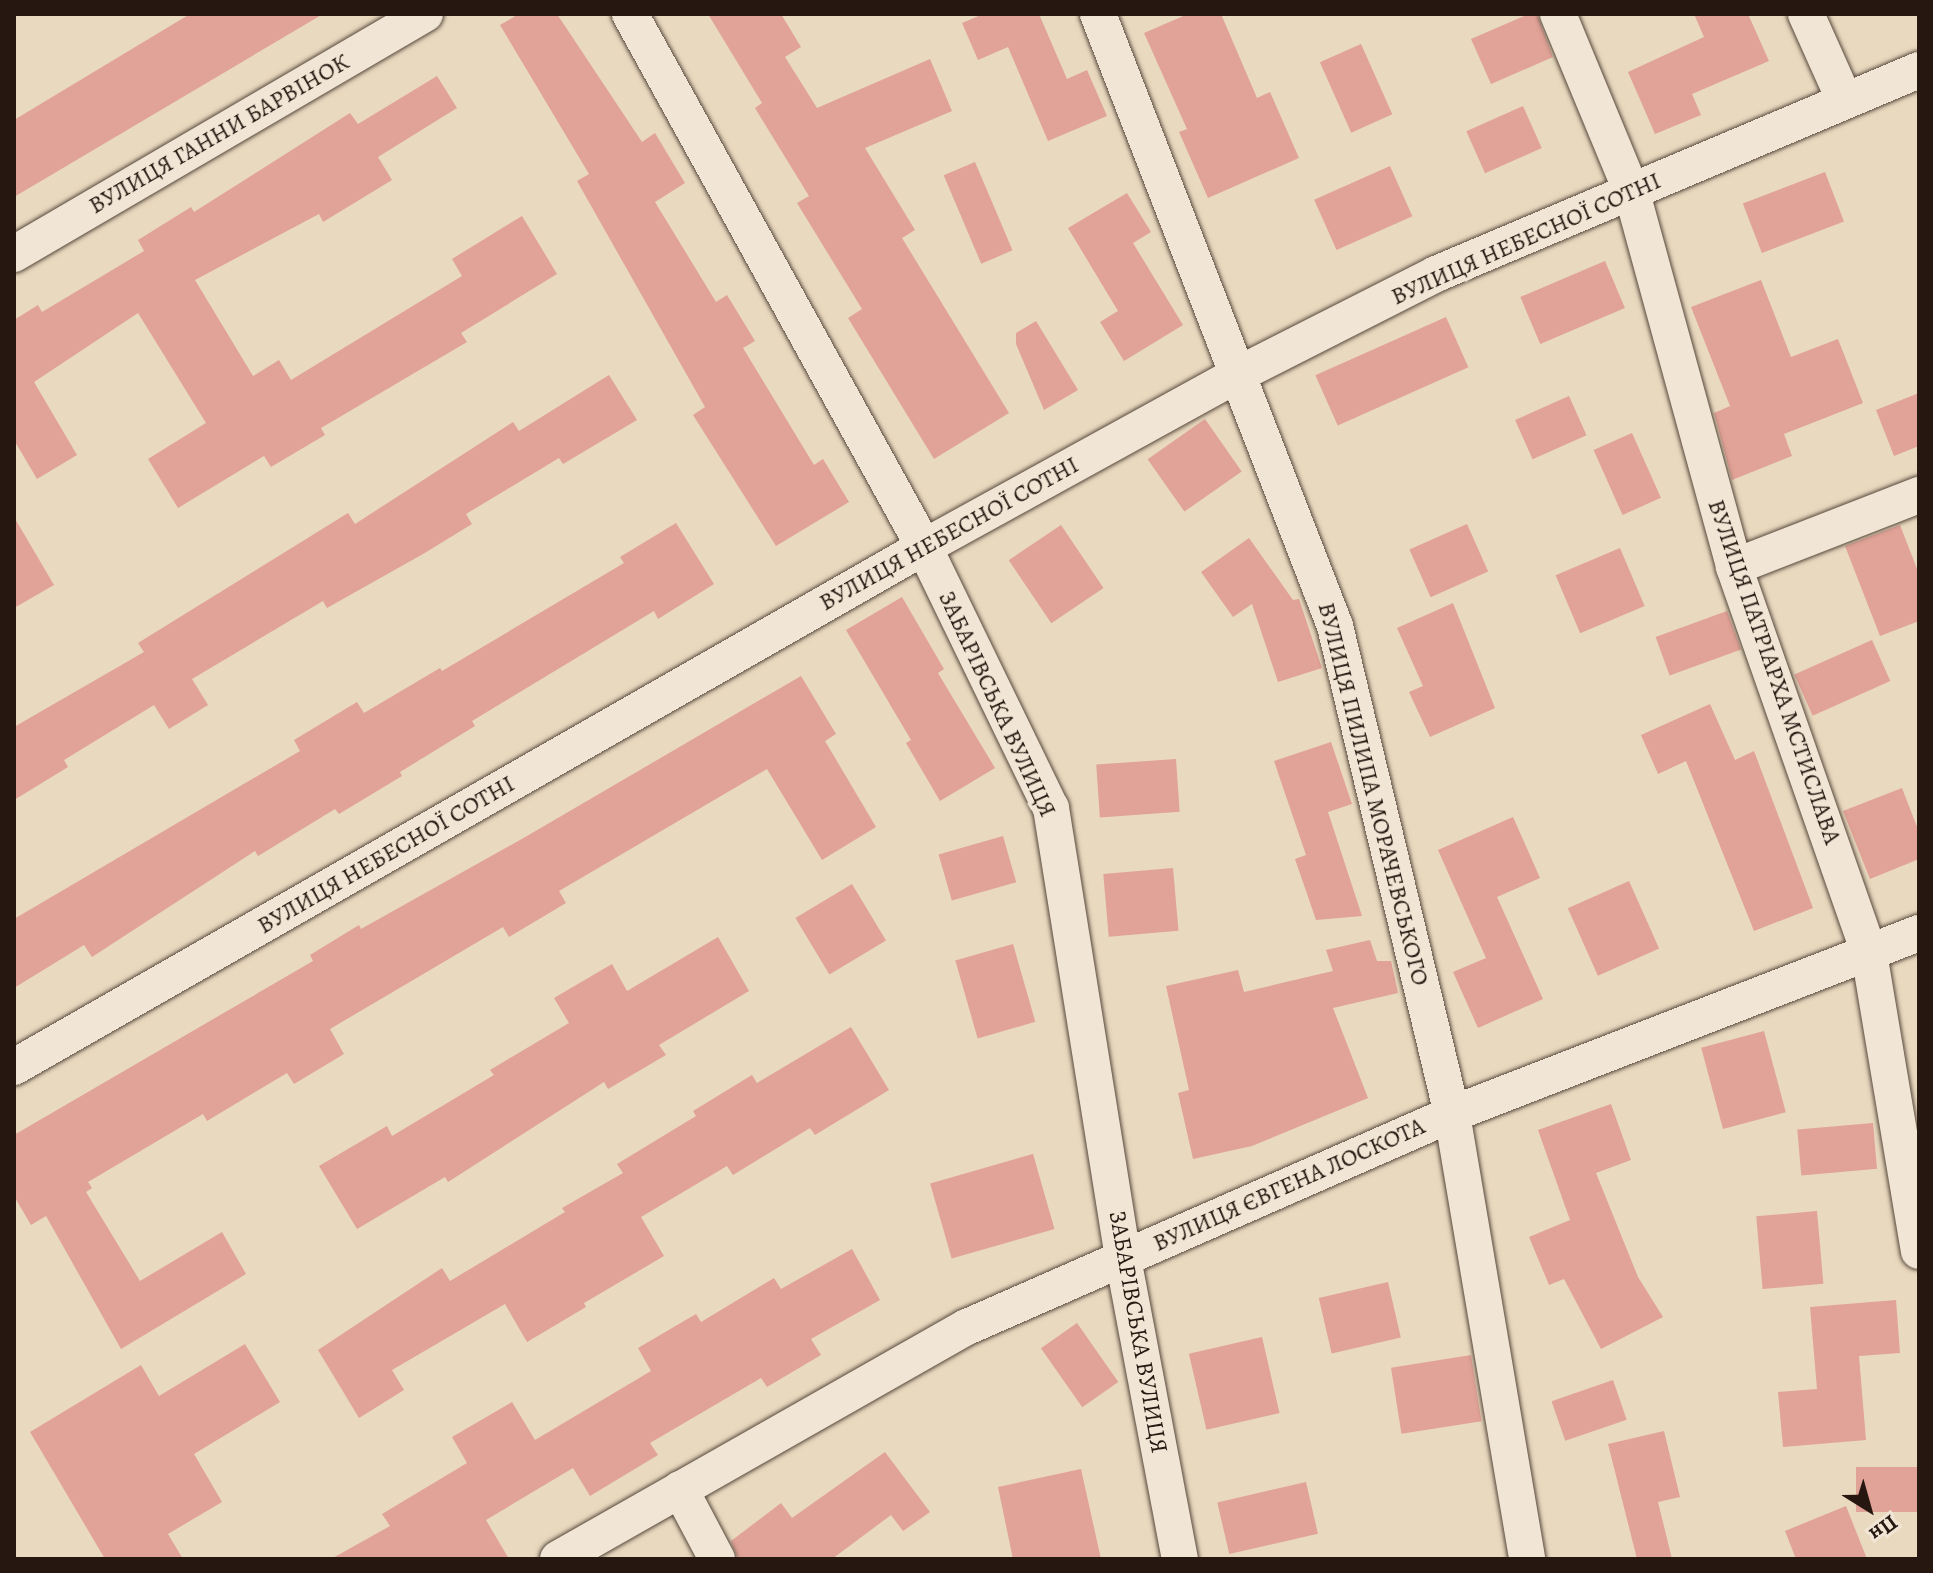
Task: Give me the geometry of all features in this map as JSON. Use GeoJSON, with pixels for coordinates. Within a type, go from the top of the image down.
{"type":"FeatureCollection","features":[{"type":"Feature","properties":{"kind":"street","name":"ВУЛИЦЯ ГАННИ БАРВІНОК"},"geometry":{"type":"LineString","coordinates":[[14,254],[425,14]]}},
{"type":"Feature","properties":{"kind":"street","name":"ЗАБАРІВСЬКА ВУЛИЦЯ"},"geometry":{"type":"LineString","coordinates":[[630,14],[924,547],[1051,808],[1123,1258],[1180,1559]]}},
{"type":"Feature","properties":{"kind":"street","name":"ВУЛИЦЯ ПИЛИПА МОРАЧЕВСЬКОГО"},"geometry":{"type":"LineString","coordinates":[[1098,14],[1335,626],[1452,1114],[1527,1559]]}},
{"type":"Feature","properties":{"kind":"street","name":"ВУЛИЦЯ ПАТРІАРХА МСТИСЛАВА"},"geometry":{"type":"LineString","coordinates":[[1558,14],[1632,193],[1734,567],[1869,953],[1919,1251]]}},
{"type":"Feature","properties":{"kind":"street"},"geometry":{"type":"LineString","coordinates":[[1806,14],[1845,101]]}},
{"type":"Feature","properties":{"kind":"street","name":"ВУЛИЦЯ НЕБЕСНОЇ СОТНІ"},"geometry":{"type":"LineString","coordinates":[[14,1067],[924,547],[1237,375],[1436,274],[1919,70]]}},
{"type":"Feature","properties":{"kind":"street"},"geometry":{"type":"LineString","coordinates":[[1734,567],[1919,495]]}},
{"type":"Feature","properties":{"kind":"street","name":"ВУЛИЦЯ ЄВГЕНА ЛОСКОТА"},"geometry":{"type":"LineString","coordinates":[[558,1559],[915,1353],[1452,1114],[1919,933]]}},
{"type":"Feature","properties":{"kind":"street"},"geometry":{"type":"LineString","coordinates":[[680,1489],[717,1559]]}},
{"type":"Feature","properties":{"kind":"building"},"geometry":{"type":"Polygon","coordinates":[[[190,14],[323,14],[14,197],[14,120],[190,14]]]}},
{"type":"Feature","properties":{"kind":"building"},"geometry":{"type":"Polygon","coordinates":[[[519,14],[557,14],[642,142],[655,133],[685,183],[655,202],[716,302],[727,295],[755,341],[743,348],[814,465],[823,459],[849,502],[776,546],[693,415],[705,407],[577,181],[589,174],[500,25],[519,14]]]}},
{"type":"Feature","properties":{"kind":"building"},"geometry":{"type":"Polygon","coordinates":[[[708,14],[781,14],[801,47],[785,57],[817,108],[930,59],[952,111],[865,148],[915,230],[902,238],[1009,413],[934,459],[848,318],[862,309],[797,203],[809,196],[755,108],[762,103],[708,14]]]}},
{"type":"Feature","properties":{"kind":"building"},"geometry":{"type":"Polygon","coordinates":[[[983,14],[1039,14],[1067,79],[1087,70],[1107,116],[1048,141],[1008,47],[978,60],[962,23],[983,14]]]}},
{"type":"Feature","properties":{"kind":"building"},"geometry":{"type":"Polygon","coordinates":[[[1188,14],[1221,14],[1257,98],[1270,92],[1299,158],[1208,198],[1179,132],[1187,129],[1144,33],[1188,14]]]}},
{"type":"Feature","properties":{"kind":"building"},"geometry":{"type":"Polygon","coordinates":[[[1529,14],[1537,14],[1553,57],[1491,84],[1471,39],[1529,14]]]}},
{"type":"Feature","properties":{"kind":"building"},"geometry":{"type":"Polygon","coordinates":[[[1694,14],[1748,14],[1769,61],[1692,94],[1701,115],[1655,134],[1628,72],[1704,37],[1694,14]]]}},
{"type":"Feature","properties":{"kind":"building"},"geometry":{"type":"Polygon","coordinates":[[[1361,44],[1392,114],[1351,133],[1320,62],[1361,44]]]}},
{"type":"Feature","properties":{"kind":"building"},"geometry":{"type":"Polygon","coordinates":[[[437,76],[457,108],[378,157],[392,180],[323,222],[319,214],[195,280],[253,376],[279,360],[291,380],[462,276],[452,259],[522,216],[557,274],[461,333],[467,342],[321,428],[325,435],[271,467],[264,456],[178,508],[148,459],[206,423],[138,313],[34,382],[77,455],[37,479],[14,440],[14,320],[38,305],[42,312],[144,251],[138,240],[191,207],[194,212],[350,113],[358,124],[437,76]]]}},
{"type":"Feature","properties":{"kind":"building"},"geometry":{"type":"Polygon","coordinates":[[[1523,106],[1542,148],[1485,173],[1466,131],[1523,106]]]}},
{"type":"Feature","properties":{"kind":"building"},"geometry":{"type":"Polygon","coordinates":[[[975,162],[1013,250],[981,264],[944,175],[975,162]]]}},
{"type":"Feature","properties":{"kind":"building"},"geometry":{"type":"Polygon","coordinates":[[[1390,166],[1412,216],[1337,250],[1314,200],[1390,166]]]}},
{"type":"Feature","properties":{"kind":"building"},"geometry":{"type":"Polygon","coordinates":[[[1825,172],[1844,221],[1762,253],[1743,204],[1825,172]]]}},
{"type":"Feature","properties":{"kind":"building"},"geometry":{"type":"Polygon","coordinates":[[[1127,193],[1151,232],[1133,243],[1183,325],[1124,361],[1100,322],[1118,311],[1068,228],[1127,193]]]}},
{"type":"Feature","properties":{"kind":"building"},"geometry":{"type":"Polygon","coordinates":[[[1605,261],[1625,308],[1540,344],[1520,297],[1605,261]]]}},
{"type":"Feature","properties":{"kind":"building"},"geometry":{"type":"Polygon","coordinates":[[[1761,280],[1791,357],[1838,339],[1863,403],[1784,434],[1792,456],[1732,480],[1714,413],[1730,406],[1691,307],[1761,280]]]}},
{"type":"Feature","properties":{"kind":"building"},"geometry":{"type":"Polygon","coordinates":[[[1446,317],[1468,367],[1338,425],[1315,375],[1446,317]]]}},
{"type":"Feature","properties":{"kind":"building"},"geometry":{"type":"Polygon","coordinates":[[[1036,321],[1078,390],[1044,410],[1016,344],[1016,333],[1036,321]]]}},
{"type":"Feature","properties":{"kind":"building"},"geometry":{"type":"Polygon","coordinates":[[[609,375],[637,420],[563,464],[559,458],[466,514],[472,524],[423,554],[327,608],[323,601],[192,679],[208,705],[169,729],[154,705],[64,760],[68,767],[14,800],[14,727],[144,652],[138,643],[348,513],[355,524],[513,422],[519,431],[609,375]]]}},
{"type":"Feature","properties":{"kind":"building"},"geometry":{"type":"Polygon","coordinates":[[[1919,393],[1919,446],[1894,456],[1876,410],[1919,393]]]}},
{"type":"Feature","properties":{"kind":"building"},"geometry":{"type":"Polygon","coordinates":[[[1569,396],[1586,435],[1533,459],[1515,420],[1569,396]]]}},
{"type":"Feature","properties":{"kind":"building"},"geometry":{"type":"Polygon","coordinates":[[[1205,419],[1242,471],[1184,512],[1148,459],[1205,419]]]}},
{"type":"Feature","properties":{"kind":"building"},"geometry":{"type":"Polygon","coordinates":[[[1632,433],[1661,498],[1623,515],[1594,450],[1632,433]]]}},
{"type":"Feature","properties":{"kind":"building"},"geometry":{"type":"Polygon","coordinates":[[[14,517],[54,585],[14,608],[14,517]]]}},
{"type":"Feature","properties":{"kind":"building"},"geometry":{"type":"Polygon","coordinates":[[[676,523],[714,584],[658,619],[654,611],[472,721],[475,726],[400,772],[402,776],[339,814],[335,809],[258,856],[255,851],[92,957],[84,945],[14,988],[14,919],[300,751],[294,740],[357,702],[364,713],[440,668],[442,671],[624,563],[620,557],[676,523]]]}},
{"type":"Feature","properties":{"kind":"building"},"geometry":{"type":"Polygon","coordinates":[[[1467,524],[1488,572],[1431,597],[1409,550],[1467,524]]]}},
{"type":"Feature","properties":{"kind":"building"},"geometry":{"type":"Polygon","coordinates":[[[1061,525],[1103,588],[1051,623],[1009,560],[1061,525]]]}},
{"type":"Feature","properties":{"kind":"building"},"geometry":{"type":"Polygon","coordinates":[[[1900,525],[1919,574],[1919,621],[1880,636],[1845,546],[1900,525]]]}},
{"type":"Feature","properties":{"kind":"building"},"geometry":{"type":"Polygon","coordinates":[[[1249,538],[1293,600],[1299,599],[1322,668],[1278,682],[1252,604],[1233,617],[1201,572],[1249,538]]]}},
{"type":"Feature","properties":{"kind":"building"},"geometry":{"type":"Polygon","coordinates":[[[1620,548],[1645,606],[1580,633],[1556,575],[1620,548]]]}},
{"type":"Feature","properties":{"kind":"building"},"geometry":{"type":"Polygon","coordinates":[[[902,597],[944,669],[938,673],[995,768],[940,801],[906,743],[911,740],[846,630],[902,597]]]}},
{"type":"Feature","properties":{"kind":"building"},"geometry":{"type":"Polygon","coordinates":[[[1453,603],[1495,708],[1430,737],[1409,692],[1423,686],[1397,628],[1453,603]]]}},
{"type":"Feature","properties":{"kind":"building"},"geometry":{"type":"Polygon","coordinates":[[[1727,611],[1741,650],[1670,676],[1656,637],[1727,611]]]}},
{"type":"Feature","properties":{"kind":"building"},"geometry":{"type":"Polygon","coordinates":[[[1872,640],[1890,681],[1813,716],[1794,675],[1872,640]]]}},
{"type":"Feature","properties":{"kind":"building"},"geometry":{"type":"Polygon","coordinates":[[[801,676],[836,734],[825,741],[876,827],[822,860],[767,769],[559,891],[566,903],[509,937],[503,927],[330,1029],[344,1054],[294,1084],[287,1073],[207,1121],[203,1114],[88,1182],[92,1188],[86,1192],[140,1281],[222,1232],[246,1274],[121,1349],[46,1216],[31,1225],[14,1196],[14,1135],[313,961],[310,955],[359,925],[361,929],[527,836],[801,676]]]}},
{"type":"Feature","properties":{"kind":"building"},"geometry":{"type":"Polygon","coordinates":[[[1710,704],[1735,760],[1754,751],[1813,908],[1754,931],[1686,761],[1658,774],[1641,735],[1710,704]]]}},
{"type":"Feature","properties":{"kind":"building"},"geometry":{"type":"Polygon","coordinates":[[[1331,742],[1352,804],[1328,812],[1362,916],[1316,920],[1295,859],[1306,855],[1274,761],[1331,742]]]}},
{"type":"Feature","properties":{"kind":"building"},"geometry":{"type":"Polygon","coordinates":[[[1176,759],[1180,812],[1100,817],[1096,765],[1176,759]]]}},
{"type":"Feature","properties":{"kind":"building"},"geometry":{"type":"Polygon","coordinates":[[[1902,788],[1919,832],[1919,859],[1870,879],[1843,811],[1902,788]]]}},
{"type":"Feature","properties":{"kind":"building"},"geometry":{"type":"Polygon","coordinates":[[[1513,817],[1540,878],[1497,897],[1543,999],[1478,1028],[1453,972],[1486,958],[1438,850],[1513,817]]]}},
{"type":"Feature","properties":{"kind":"building"},"geometry":{"type":"Polygon","coordinates":[[[1003,836],[1016,882],[952,901],[939,854],[1003,836]]]}},
{"type":"Feature","properties":{"kind":"building"},"geometry":{"type":"Polygon","coordinates":[[[1173,868],[1178,931],[1109,937],[1103,874],[1173,868]]]}},
{"type":"Feature","properties":{"kind":"building"},"geometry":{"type":"Polygon","coordinates":[[[1629,881],[1659,949],[1598,976],[1568,908],[1629,881]]]}},
{"type":"Feature","properties":{"kind":"building"},"geometry":{"type":"Polygon","coordinates":[[[852,884],[886,941],[829,975],[795,918],[852,884]]]}},
{"type":"Feature","properties":{"kind":"building"},"geometry":{"type":"Polygon","coordinates":[[[718,937],[749,991],[659,1045],[666,1055],[608,1089],[604,1082],[448,1182],[445,1177],[357,1229],[319,1166],[387,1126],[392,1136],[494,1075],[490,1070],[569,1023],[554,998],[612,964],[627,991],[718,937]]]}},
{"type":"Feature","properties":{"kind":"building"},"geometry":{"type":"Polygon","coordinates":[[[1370,940],[1377,961],[1391,961],[1398,993],[1333,1008],[1368,1098],[1252,1146],[1193,1159],[1178,1093],[1189,1090],[1166,986],[1238,970],[1244,992],[1333,971],[1326,950],[1370,940]]]}},
{"type":"Feature","properties":{"kind":"building"},"geometry":{"type":"Polygon","coordinates":[[[1013,944],[1035,1022],[978,1038],[955,961],[1013,944]]]}},
{"type":"Feature","properties":{"kind":"building"},"geometry":{"type":"Polygon","coordinates":[[[851,1027],[889,1090],[815,1135],[810,1128],[733,1175],[727,1166],[641,1217],[664,1256],[584,1303],[586,1307],[527,1342],[505,1304],[392,1370],[404,1390],[359,1418],[318,1350],[442,1268],[450,1281],[565,1212],[562,1208],[623,1173],[617,1164],[696,1116],[693,1111],[752,1075],[757,1083],[851,1027]]]}},
{"type":"Feature","properties":{"kind":"building"},"geometry":{"type":"Polygon","coordinates":[[[1764,1031],[1786,1112],[1723,1129],[1701,1048],[1764,1031]]]}},
{"type":"Feature","properties":{"kind":"building"},"geometry":{"type":"Polygon","coordinates":[[[1611,1104],[1631,1160],[1596,1173],[1638,1277],[1663,1317],[1601,1349],[1564,1279],[1549,1285],[1529,1237],[1570,1220],[1538,1130],[1611,1104]]]}},
{"type":"Feature","properties":{"kind":"building"},"geometry":{"type":"Polygon","coordinates":[[[1873,1123],[1877,1169],[1801,1175],[1797,1130],[1873,1123]]]}},
{"type":"Feature","properties":{"kind":"building"},"geometry":{"type":"Polygon","coordinates":[[[1033,1154],[1054,1229],[952,1258],[930,1183],[1033,1154]]]}},
{"type":"Feature","properties":{"kind":"building"},"geometry":{"type":"Polygon","coordinates":[[[1817,1211],[1823,1284],[1763,1289],[1756,1216],[1817,1211]]]}},
{"type":"Feature","properties":{"kind":"building"},"geometry":{"type":"Polygon","coordinates":[[[852,1249],[880,1300],[811,1339],[821,1355],[767,1387],[761,1378],[650,1443],[658,1455],[590,1496],[573,1468],[486,1520],[509,1559],[331,1559],[390,1526],[382,1514],[467,1463],[452,1437],[512,1402],[535,1440],[651,1371],[638,1348],[696,1314],[701,1322],[774,1278],[781,1289],[852,1249]]]}},
{"type":"Feature","properties":{"kind":"building"},"geometry":{"type":"Polygon","coordinates":[[[1388,1282],[1401,1338],[1332,1354],[1319,1298],[1388,1282]]]}},
{"type":"Feature","properties":{"kind":"building"},"geometry":{"type":"Polygon","coordinates":[[[1896,1300],[1900,1353],[1859,1356],[1866,1440],[1783,1447],[1778,1392],[1817,1389],[1810,1307],[1896,1300]]]}},
{"type":"Feature","properties":{"kind":"building"},"geometry":{"type":"Polygon","coordinates":[[[1077,1323],[1118,1382],[1082,1407],[1041,1348],[1077,1323]]]}},
{"type":"Feature","properties":{"kind":"building"},"geometry":{"type":"Polygon","coordinates":[[[1262,1337],[1280,1413],[1206,1430],[1189,1354],[1262,1337]]]}},
{"type":"Feature","properties":{"kind":"building"},"geometry":{"type":"Polygon","coordinates":[[[245,1344],[280,1402],[194,1454],[222,1502],[168,1534],[183,1559],[105,1559],[30,1432],[141,1365],[159,1396],[245,1344]]]}},
{"type":"Feature","properties":{"kind":"building"},"geometry":{"type":"Polygon","coordinates":[[[1471,1355],[1481,1421],[1401,1434],[1391,1368],[1471,1355]]]}},
{"type":"Feature","properties":{"kind":"building"},"geometry":{"type":"Polygon","coordinates":[[[1613,1380],[1627,1420],[1565,1441],[1552,1401],[1613,1380]]]}},
{"type":"Feature","properties":{"kind":"building"},"geometry":{"type":"Polygon","coordinates":[[[1664,1431],[1680,1497],[1658,1502],[1672,1559],[1637,1559],[1608,1444],[1664,1431]]]}},
{"type":"Feature","properties":{"kind":"building"},"geometry":{"type":"Polygon","coordinates":[[[885,1452],[930,1512],[903,1531],[891,1515],[832,1559],[738,1559],[731,1541],[781,1503],[792,1518],[885,1452]]]}},
{"type":"Feature","properties":{"kind":"building"},"geometry":{"type":"Polygon","coordinates":[[[1856,1467],[1919,1467],[1919,1512],[1856,1512],[1856,1467]]]}},
{"type":"Feature","properties":{"kind":"building"},"geometry":{"type":"Polygon","coordinates":[[[1081,1469],[1101,1559],[1013,1559],[998,1487],[1081,1469]]]}},
{"type":"Feature","properties":{"kind":"building"},"geometry":{"type":"Polygon","coordinates":[[[1306,1482],[1318,1534],[1229,1554],[1217,1502],[1306,1482]]]}},
{"type":"Feature","properties":{"kind":"building"},"geometry":{"type":"Polygon","coordinates":[[[1846,1506],[1867,1559],[1796,1559],[1785,1531],[1846,1506]]]}}]}
